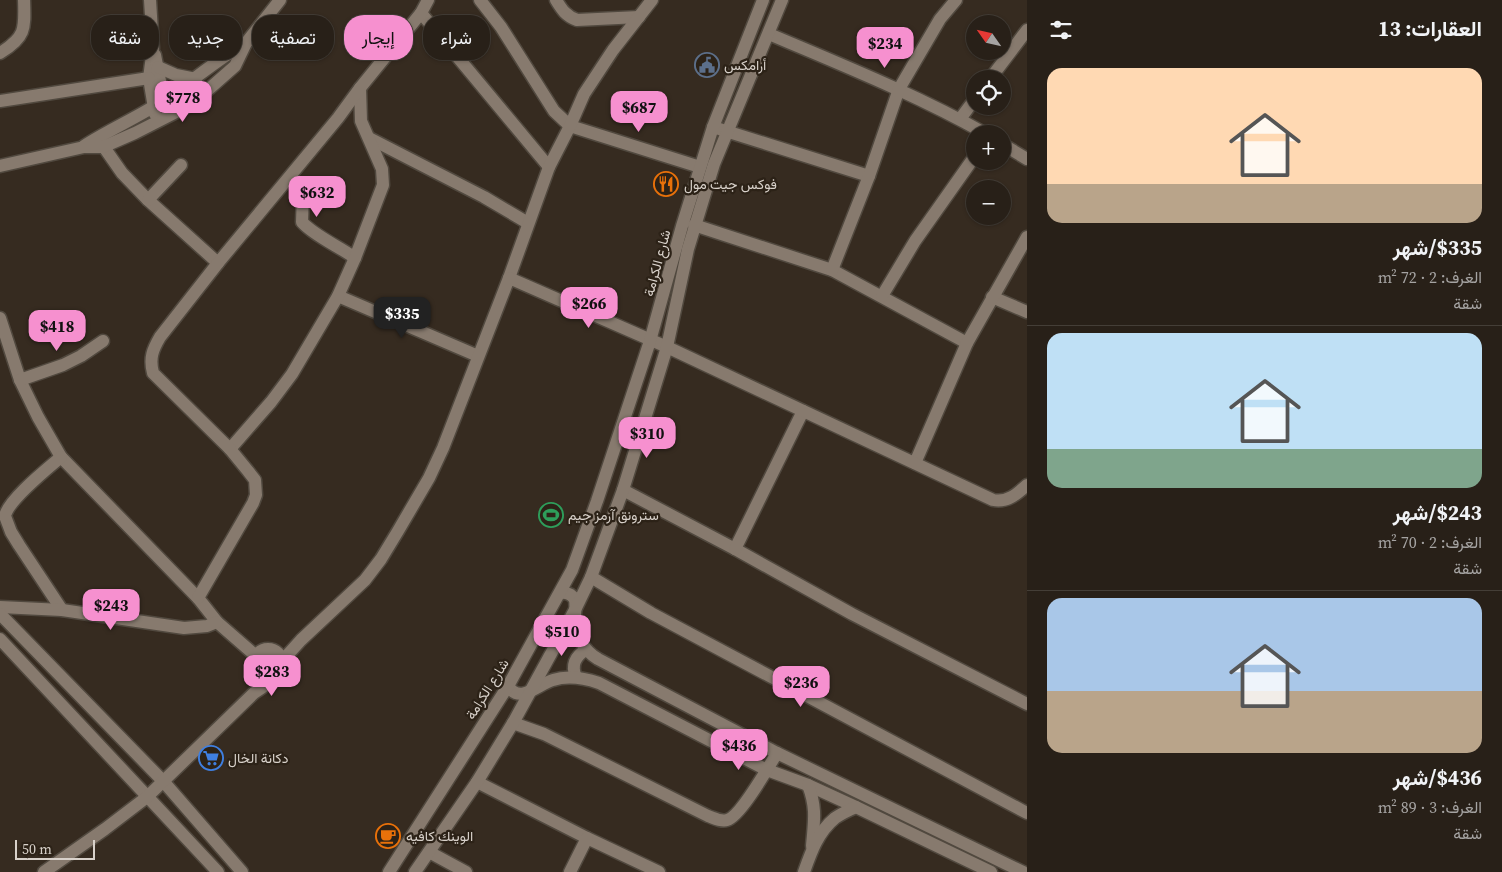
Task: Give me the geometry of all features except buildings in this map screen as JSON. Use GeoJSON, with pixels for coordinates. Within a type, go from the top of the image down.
{"type":"FeatureCollection","features":[{"type":"Feature","properties":{"kind":"street"},"geometry":{"type":"LineString","coordinates":[[0,53],[16,43],[25,25],[24,0]]}},
{"type":"Feature","properties":{"kind":"street"},"geometry":{"type":"LineString","coordinates":[[150,0],[151,15]]}},
{"type":"Feature","properties":{"kind":"street"},"geometry":{"type":"LineString","coordinates":[[100,142],[116,142],[192,104],[235,66],[246,43],[280,0]]}},
{"type":"Feature","properties":{"kind":"street"},"geometry":{"type":"LineString","coordinates":[[198,598],[253,503],[256,495],[254,480],[230,448],[153,373],[151,364],[154,347],[218,263],[291,176],[421,13],[428,0]]}},
{"type":"Feature","properties":{"kind":"street"},"geometry":{"type":"LineString","coordinates":[[480,0],[501,27],[554,111],[570,126],[700,168]]}},
{"type":"Feature","properties":{"kind":"street"},"geometry":{"type":"LineString","coordinates":[[556,0],[561,10],[569,17],[577,20],[638,17]]}},
{"type":"Feature","properties":{"kind":"street"},"geometry":{"type":"LineString","coordinates":[[280,656],[293,651],[301,640],[365,580],[381,560],[429,478],[443,448],[509,278],[549,167],[584,94],[612,50],[652,0]]}},
{"type":"Feature","properties":{"kind":"street","name":"شارع الكرامة"},"geometry":{"type":"LineString","coordinates":[[389,872],[508,686],[572,570],[650,341],[713,127],[763,0]]}},
{"type":"Feature","properties":{"kind":"street","name":"شارع الكرامة"},"geometry":{"type":"LineString","coordinates":[[415,872],[477,782],[513,723],[576,608],[590,577],[623,490],[667,348],[694,225],[714,164],[782,0]]}},
{"type":"Feature","properties":{"kind":"street"},"geometry":{"type":"LineString","coordinates":[[832,270],[869,176],[898,89],[940,19],[956,0]]}},
{"type":"Feature","properties":{"kind":"street"},"geometry":{"type":"LineString","coordinates":[[421,13],[549,167]]}},
{"type":"Feature","properties":{"kind":"street"},"geometry":{"type":"LineString","coordinates":[[997,70],[1027,30]]}},
{"type":"Feature","properties":{"kind":"street"},"geometry":{"type":"LineString","coordinates":[[768,34],[898,89],[970,125]]}},
{"type":"Feature","properties":{"kind":"street"},"geometry":{"type":"LineString","coordinates":[[0,166],[100,142],[196,79],[228,53],[246,43]]}},
{"type":"Feature","properties":{"kind":"street"},"geometry":{"type":"LineString","coordinates":[[152,60],[150,78],[163,119]]}},
{"type":"Feature","properties":{"kind":"street"},"geometry":{"type":"LineString","coordinates":[[156,60],[158,104]]}},
{"type":"Feature","properties":{"kind":"street"},"geometry":{"type":"LineString","coordinates":[[158,66],[176,75],[196,79]]}},
{"type":"Feature","properties":{"kind":"street"},"geometry":{"type":"LineString","coordinates":[[0,101],[150,78]]}},
{"type":"Feature","properties":{"kind":"street"},"geometry":{"type":"LineString","coordinates":[[230,448],[271,402],[292,374],[338,296],[383,185],[382,169],[361,122],[360,88]]}},
{"type":"Feature","properties":{"kind":"street"},"geometry":{"type":"LineString","coordinates":[[960,119],[966,111]]}},
{"type":"Feature","properties":{"kind":"street"},"geometry":{"type":"LineString","coordinates":[[338,118],[361,122]]}},
{"type":"Feature","properties":{"kind":"street"},"geometry":{"type":"LineString","coordinates":[[713,127],[728,130],[869,176]]}},
{"type":"Feature","properties":{"kind":"street"},"geometry":{"type":"LineString","coordinates":[[369,138],[484,197],[528,223]]}},
{"type":"Feature","properties":{"kind":"street"},"geometry":{"type":"LineString","coordinates":[[100,142],[122,173],[148,200],[218,263]]}},
{"type":"Feature","properties":{"kind":"street"},"geometry":{"type":"LineString","coordinates":[[1011,149],[1027,159]]}},
{"type":"Feature","properties":{"kind":"street"},"geometry":{"type":"LineString","coordinates":[[148,200],[181,165]]}},
{"type":"Feature","properties":{"kind":"street"},"geometry":{"type":"LineString","coordinates":[[882,296],[916,241],[966,169]]}},
{"type":"Feature","properties":{"kind":"street"},"geometry":{"type":"LineString","coordinates":[[291,176],[303,194],[302,222],[307,228],[344,249],[355,258]]}},
{"type":"Feature","properties":{"kind":"street"},"geometry":{"type":"LineString","coordinates":[[694,225],[832,270],[967,343]]}},
{"type":"Feature","properties":{"kind":"street"},"geometry":{"type":"LineString","coordinates":[[915,463],[967,343],[1027,237]]}},
{"type":"Feature","properties":{"kind":"street"},"geometry":{"type":"LineString","coordinates":[[509,278],[667,348],[993,500],[1001,502],[1017,494],[1027,485]]}},
{"type":"Feature","properties":{"kind":"street"},"geometry":{"type":"LineString","coordinates":[[338,296],[478,356]]}},
{"type":"Feature","properties":{"kind":"street"},"geometry":{"type":"LineString","coordinates":[[992,297],[1027,312]]}},
{"type":"Feature","properties":{"kind":"street"},"geometry":{"type":"LineString","coordinates":[[0,318],[20,380],[61,457],[198,598],[217,622],[256,656]]}},
{"type":"Feature","properties":{"kind":"street"},"geometry":{"type":"LineString","coordinates":[[20,380],[63,365],[103,342]]}},
{"type":"Feature","properties":{"kind":"street"},"geometry":{"type":"LineString","coordinates":[[735,549],[803,412]]}},
{"type":"Feature","properties":{"kind":"street"},"geometry":{"type":"LineString","coordinates":[[61,457],[22,492],[8,507],[5,516],[11,532],[62,610]]}},
{"type":"Feature","properties":{"kind":"street"},"geometry":{"type":"LineString","coordinates":[[623,490],[852,614],[1027,704]]}},
{"type":"Feature","properties":{"kind":"street"},"geometry":{"type":"LineString","coordinates":[[590,577],[660,618],[1027,813]]}},
{"type":"Feature","properties":{"kind":"street"},"geometry":{"type":"LineString","coordinates":[[560,593],[567,593],[573,597],[576,604],[577,633],[586,650],[598,659],[778,754],[1023,872]]}},
{"type":"Feature","properties":{"kind":"street"},"geometry":{"type":"LineString","coordinates":[[0,607],[62,610],[184,628],[207,626],[217,622]]}},
{"type":"Feature","properties":{"kind":"street"},"geometry":{"type":"LineString","coordinates":[[0,614],[163,781],[238,870]]}},
{"type":"Feature","properties":{"kind":"street"},"geometry":{"type":"LineString","coordinates":[[0,639],[218,872]]}},
{"type":"Feature","properties":{"kind":"street"},"geometry":{"type":"LineString","coordinates":[[272,649],[280,656],[282,666],[280,672],[276,675],[265,676],[254,666],[256,656],[260,651],[272,649]]}},
{"type":"Feature","properties":{"kind":"street"},"geometry":{"type":"LineString","coordinates":[[576,677],[573,668],[575,659],[586,650]]}},
{"type":"Feature","properties":{"kind":"street"},"geometry":{"type":"LineString","coordinates":[[44,872],[106,829],[147,797],[254,693],[263,687],[265,676]]}},
{"type":"Feature","properties":{"kind":"street"},"geometry":{"type":"LineString","coordinates":[[508,686],[513,692],[526,694],[542,684],[553,680],[576,677],[599,683],[767,770],[856,806],[991,872]]}},
{"type":"Feature","properties":{"kind":"street"},"geometry":{"type":"LineString","coordinates":[[513,723],[544,734],[708,816],[720,820],[728,820],[734,815],[778,754]]}},
{"type":"Feature","properties":{"kind":"street"},"geometry":{"type":"LineString","coordinates":[[477,782],[659,872]]}},
{"type":"Feature","properties":{"kind":"street"},"geometry":{"type":"LineString","coordinates":[[804,872],[812,848],[814,815],[814,799],[808,785]]}},
{"type":"Feature","properties":{"kind":"street"},"geometry":{"type":"LineString","coordinates":[[812,848],[824,830],[836,818],[856,806]]}},
{"type":"Feature","properties":{"kind":"street"},"geometry":{"type":"LineString","coordinates":[[570,872],[587,838]]}},
{"type":"Feature","properties":{"kind":"street"},"geometry":{"type":"LineString","coordinates":[[429,852],[466,872]]}},
{"type":"Feature","properties":{"kind":"place","name":"أرامكس"},"geometry":{"type":"Point","coordinates":[707,65]}},
{"type":"Feature","properties":{"kind":"place","name":"فوكس جيت مول"},"geometry":{"type":"Point","coordinates":[666,184]}},
{"type":"Feature","properties":{"kind":"place","name":"سترونق آرمز جيم"},"geometry":{"type":"Point","coordinates":[551,515]}},
{"type":"Feature","properties":{"kind":"place","name":"دكانة الخال"},"geometry":{"type":"Point","coordinates":[211,758]}},
{"type":"Feature","properties":{"kind":"place","name":"الوينك كافيه"},"geometry":{"type":"Point","coordinates":[388,836]}}]}
